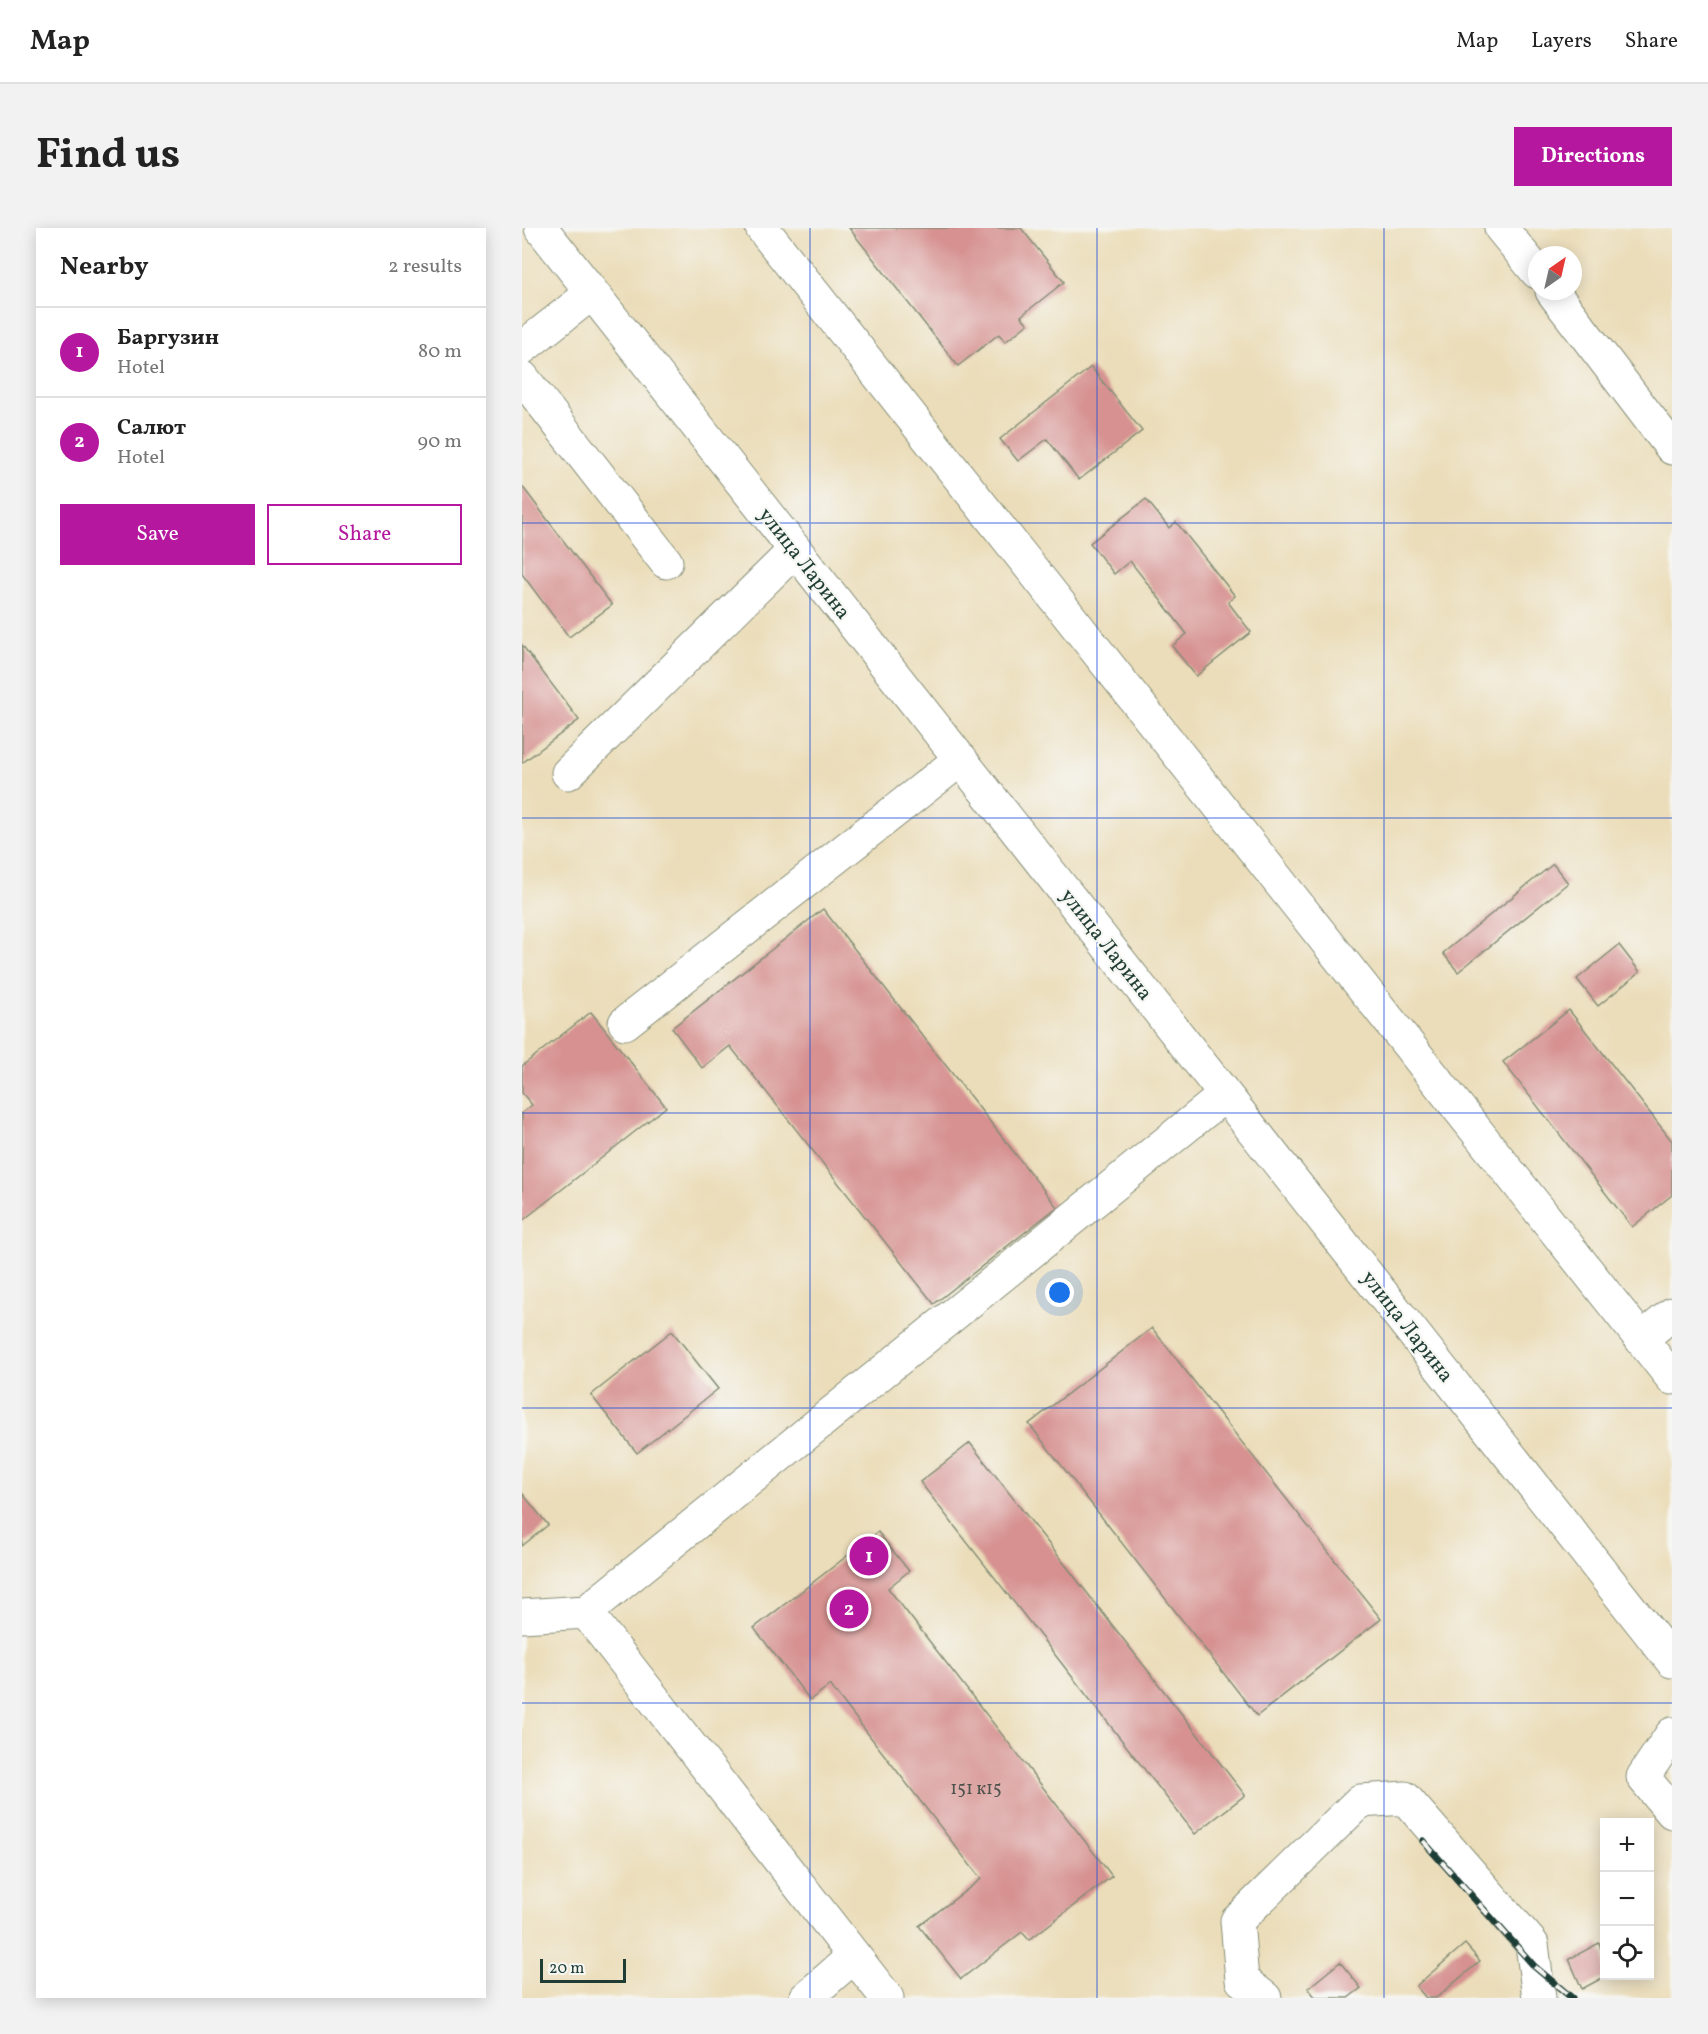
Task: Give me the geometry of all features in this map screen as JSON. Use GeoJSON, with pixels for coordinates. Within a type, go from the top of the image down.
{"type":"FeatureCollection","features":[{"type":"Feature","properties":{"kind":"street","name":"улица Ларина"},"geometry":{"type":"LineString","coordinates":[[541,228],[1672,1661]]}},
{"type":"Feature","properties":{"kind":"street"},"geometry":{"type":"LineString","coordinates":[[762,228],[1672,1378]]}},
{"type":"Feature","properties":{"kind":"street"},"geometry":{"type":"LineString","coordinates":[[1501,228],[1528,261]]}},
{"type":"Feature","properties":{"kind":"street"},"geometry":{"type":"LineString","coordinates":[[522,348],[592,293]]}},
{"type":"Feature","properties":{"kind":"street"},"geometry":{"type":"LineString","coordinates":[[1559,300],[1672,448]]}},
{"type":"Feature","properties":{"kind":"street"},"geometry":{"type":"LineString","coordinates":[[522,377],[666,562]]}},
{"type":"Feature","properties":{"kind":"street"},"geometry":{"type":"LineString","coordinates":[[568,773],[795,550]]}},
{"type":"Feature","properties":{"kind":"street"},"geometry":{"type":"LineString","coordinates":[[625,1023],[961,759]]}},
{"type":"Feature","properties":{"kind":"street"},"geometry":{"type":"LineString","coordinates":[[522,1616],[586,1612],[1225,1095]]}},
{"type":"Feature","properties":{"kind":"street"},"geometry":{"type":"LineString","coordinates":[[1641,1339],[1672,1314]]}},
{"type":"Feature","properties":{"kind":"street"},"geometry":{"type":"LineString","coordinates":[[586,1612],[887,1998]]}},
{"type":"Feature","properties":{"kind":"street"},"geometry":{"type":"LineString","coordinates":[[1672,1734],[1643,1776],[1672,1812]]}},
{"type":"Feature","properties":{"kind":"street"},"geometry":{"type":"LineString","coordinates":[[1265,1998],[1242,1980],[1237,1920],[1360,1802],[1405,1798],[1532,1944],[1539,1998]]}},
{"type":"Feature","properties":{"kind":"street"},"geometry":{"type":"LineString","coordinates":[[806,1998],[854,1956]]}},
{"type":"Feature","properties":{"kind":"building"},"geometry":{"type":"Polygon","coordinates":[[[849,228],[1021,228],[1064,282],[1021,316],[1028,324],[1005,342],[999,334],[958,366],[849,228]]]}},
{"type":"Feature","properties":{"kind":"building"},"geometry":{"type":"Polygon","coordinates":[[[1091,367],[1142,431],[1079,480],[1047,439],[1018,461],[1000,439],[1091,367]]]}},
{"type":"Feature","properties":{"kind":"building"},"geometry":{"type":"Polygon","coordinates":[[[522,486],[612,605],[569,637],[522,574],[522,486]]]}},
{"type":"Feature","properties":{"kind":"building"},"geometry":{"type":"Polygon","coordinates":[[[1146,499],[1169,528],[1176,522],[1235,596],[1228,602],[1251,632],[1196,676],[1172,646],[1187,634],[1130,561],[1114,574],[1090,543],[1146,499]]]}},
{"type":"Feature","properties":{"kind":"building"},"geometry":{"type":"Polygon","coordinates":[[[522,645],[579,720],[522,763],[522,645]]]}},
{"type":"Feature","properties":{"kind":"building"},"geometry":{"type":"Polygon","coordinates":[[[1553,864],[1568,883],[1458,972],[1443,953],[1553,864]]]}},
{"type":"Feature","properties":{"kind":"building"},"geometry":{"type":"Polygon","coordinates":[[[823,909],[1057,1207],[934,1304],[730,1046],[702,1068],[672,1028],[823,909]]]}},
{"type":"Feature","properties":{"kind":"building"},"geometry":{"type":"Polygon","coordinates":[[[1619,945],[1640,972],[1598,1006],[1577,979],[1619,945]]]}},
{"type":"Feature","properties":{"kind":"building"},"geometry":{"type":"Polygon","coordinates":[[[1569,1010],[1672,1141],[1672,1195],[1632,1227],[1503,1062],[1569,1010]]]}},
{"type":"Feature","properties":{"kind":"building"},"geometry":{"type":"Polygon","coordinates":[[[591,1012],[666,1107],[522,1221],[522,1113],[532,1105],[522,1093],[522,1066],[591,1012]]]}},
{"type":"Feature","properties":{"kind":"building"},"geometry":{"type":"Polygon","coordinates":[[[1152,1328],[1381,1619],[1257,1716],[1029,1424],[1152,1328]]]}},
{"type":"Feature","properties":{"kind":"building"},"geometry":{"type":"Polygon","coordinates":[[[672,1331],[718,1389],[637,1453],[591,1395],[672,1331]]]}},
{"type":"Feature","properties":{"kind":"building"},"geometry":{"type":"Polygon","coordinates":[[[970,1443],[1245,1795],[1195,1834],[920,1482],[970,1443]]]}},
{"type":"Feature","properties":{"kind":"building"},"geometry":{"type":"Polygon","coordinates":[[[522,1493],[548,1525],[522,1546],[522,1493]]]}},
{"type":"Feature","properties":{"kind":"building"},"geometry":{"type":"Polygon","coordinates":[[[878,1532],[909,1571],[888,1588],[1112,1876],[1029,1940],[1022,1932],[961,1979],[919,1926],[981,1879],[830,1685],[810,1700],[754,1628],[878,1532]]]}},
{"type":"Feature","properties":{"kind":"building"},"geometry":{"type":"Polygon","coordinates":[[[1599,1943],[1600,1979],[1582,1989],[1569,1959],[1599,1943]]]}},
{"type":"Feature","properties":{"kind":"building"},"geometry":{"type":"Polygon","coordinates":[[[1465,1944],[1480,1961],[1436,1998],[1426,1998],[1416,1986],[1465,1944]]]}},
{"type":"Feature","properties":{"kind":"building"},"geometry":{"type":"Polygon","coordinates":[[[1340,1962],[1361,1988],[1348,1998],[1316,1998],[1308,1988],[1340,1962]]]}},
{"type":"Feature","properties":{"kind":"railway"},"geometry":{"type":"LineString","coordinates":[[1423,1841],[1535,1967],[1572,1998]]}},
{"type":"Feature","properties":{"kind":"place","name":"Баргузин"},"geometry":{"type":"Point","coordinates":[869,1556]}},
{"type":"Feature","properties":{"kind":"place","name":"Салют"},"geometry":{"type":"Point","coordinates":[849,1609]}}]}
